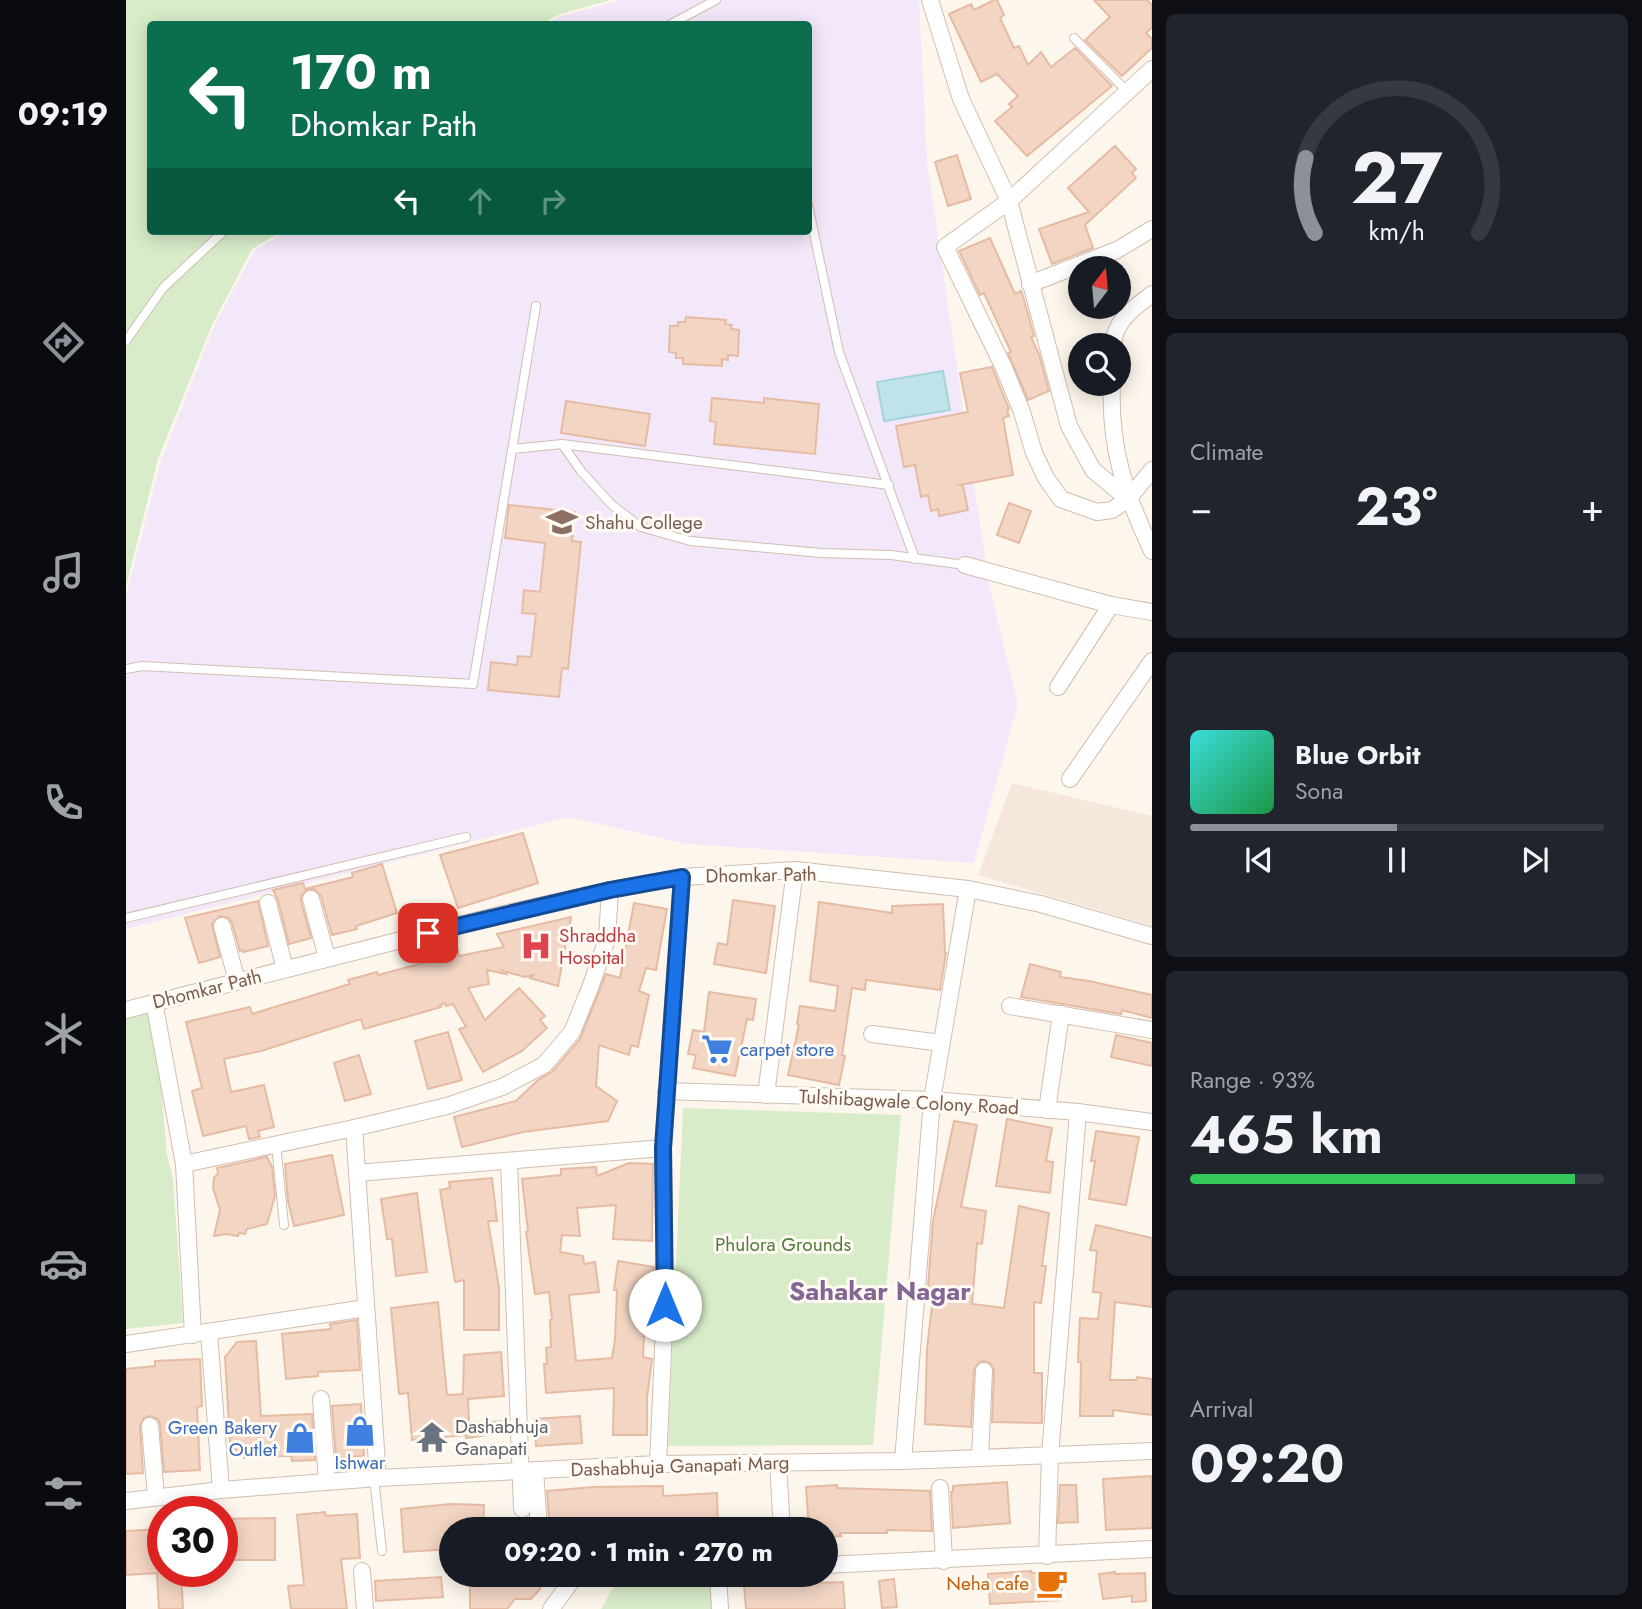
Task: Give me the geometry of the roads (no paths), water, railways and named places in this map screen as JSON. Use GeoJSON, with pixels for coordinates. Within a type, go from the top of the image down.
{"type":"FeatureCollection","features":[{"type":"Feature","properties":{"kind":"street"},"geometry":{"type":"LineString","coordinates":[[930,0],[961,99],[1009,201],[1069,426],[1093,470],[1128,499]]}},
{"type":"Feature","properties":{"kind":"street"},"geometry":{"type":"LineString","coordinates":[[1152,69],[1009,201],[945,247],[1004,368],[1022,412],[1034,453],[1046,478],[1061,499],[1097,512],[1112,510],[1128,499],[1152,470]]}},
{"type":"Feature","properties":{"kind":"street"},"geometry":{"type":"LineString","coordinates":[[1030,284],[1117,250],[1152,229]]}},
{"type":"Feature","properties":{"kind":"street"},"geometry":{"type":"LineString","coordinates":[[1115,333],[1122,319],[1152,294]]}},
{"type":"Feature","properties":{"kind":"street"},"geometry":{"type":"LineString","coordinates":[[1112,396],[1114,444],[1128,499],[1152,551]]}},
{"type":"Feature","properties":{"kind":"street"},"geometry":{"type":"LineString","coordinates":[[965,565],[1111,604],[1152,612]]}},
{"type":"Feature","properties":{"kind":"street"},"geometry":{"type":"LineString","coordinates":[[1058,687],[1111,604]]}},
{"type":"Feature","properties":{"kind":"street"},"geometry":{"type":"LineString","coordinates":[[1070,779],[1152,662]]}},
{"type":"Feature","properties":{"kind":"street"},"geometry":{"type":"LineString","coordinates":[[766,1095],[795,870]]}},
{"type":"Feature","properties":{"kind":"street","name":"Dhomkar Path"},"geometry":{"type":"LineString","coordinates":[[126,1010],[503,914],[682,877],[795,870],[968,889],[1041,904],[1152,936]]}},
{"type":"Feature","properties":{"kind":"street"},"geometry":{"type":"LineString","coordinates":[[658,1464],[665,1305],[663,1148],[682,877]]}},
{"type":"Feature","properties":{"kind":"street"},"geometry":{"type":"LineString","coordinates":[[903,1461],[932,1100],[968,889]]}},
{"type":"Feature","properties":{"kind":"street"},"geometry":{"type":"LineString","coordinates":[[184,1164],[447,1106],[502,1087],[544,1065],[572,1032],[590,988],[607,939],[610,890]]}},
{"type":"Feature","properties":{"kind":"street"},"geometry":{"type":"LineString","coordinates":[[311,899],[327,958]]}},
{"type":"Feature","properties":{"kind":"street"},"geometry":{"type":"LineString","coordinates":[[268,903],[285,969]]}},
{"type":"Feature","properties":{"kind":"street"},"geometry":{"type":"LineString","coordinates":[[222,926],[237,981]]}},
{"type":"Feature","properties":{"kind":"street"},"geometry":{"type":"LineString","coordinates":[[154,1002],[184,1164],[201,1334],[221,1490]]}},
{"type":"Feature","properties":{"kind":"street"},"geometry":{"type":"LineString","coordinates":[[1010,1006],[1152,1030]]}},
{"type":"Feature","properties":{"kind":"street"},"geometry":{"type":"LineString","coordinates":[[1047,1110],[1061,1014]]}},
{"type":"Feature","properties":{"kind":"street"},"geometry":{"type":"LineString","coordinates":[[872,1034],[941,1043]]}},
{"type":"Feature","properties":{"kind":"street","name":"Tulshibagwale Colony Road"},"geometry":{"type":"LineString","coordinates":[[666,1091],[932,1100],[1078,1112],[1152,1122]]}},
{"type":"Feature","properties":{"kind":"street"},"geometry":{"type":"LineString","coordinates":[[1047,1556],[1050,1455],[1078,1112]]}},
{"type":"Feature","properties":{"kind":"street"},"geometry":{"type":"LineString","coordinates":[[354,1128],[376,1478]]}},
{"type":"Feature","properties":{"kind":"street"},"geometry":{"type":"LineString","coordinates":[[357,1173],[663,1148]]}},
{"type":"Feature","properties":{"kind":"street"},"geometry":{"type":"LineString","coordinates":[[509,1161],[527,1471],[536,1517]]}},
{"type":"Feature","properties":{"kind":"street"},"geometry":{"type":"LineString","coordinates":[[126,1344],[366,1308]]}},
{"type":"Feature","properties":{"kind":"street"},"geometry":{"type":"LineString","coordinates":[[980,1458],[984,1371]]}},
{"type":"Feature","properties":{"kind":"street"},"geometry":{"type":"LineString","coordinates":[[321,1399],[327,1482]]}},
{"type":"Feature","properties":{"kind":"street"},"geometry":{"type":"LineString","coordinates":[[150,1426],[156,1496]]}},
{"type":"Feature","properties":{"kind":"street","name":"Dashabhuja Ganapati Marg"},"geometry":{"type":"LineString","coordinates":[[166,1496],[376,1478],[658,1464],[903,1461],[1152,1451]]}},
{"type":"Feature","properties":{"kind":"street"},"geometry":{"type":"LineString","coordinates":[[778,1463],[781,1517]]}},
{"type":"Feature","properties":{"kind":"street"},"geometry":{"type":"LineString","coordinates":[[522,1509],[527,1471]]}},
{"type":"Feature","properties":{"kind":"street"},"geometry":{"type":"LineString","coordinates":[[940,1488],[944,1561]]}},
{"type":"Feature","properties":{"kind":"street","name":"Dashabhuja Ganapati Marg"},"geometry":{"type":"LineString","coordinates":[[126,1501],[147,1498]]}},
{"type":"Feature","properties":{"kind":"street"},"geometry":{"type":"LineString","coordinates":[[838,1565],[1152,1549]]}},
{"type":"Feature","properties":{"kind":"street"},"geometry":{"type":"LineString","coordinates":[[362,1571],[365,1609]]}},
{"type":"Feature","properties":{"kind":"street"},"geometry":{"type":"LineString","coordinates":[[551,1609],[567,1587]]}},
{"type":"Feature","properties":{"kind":"street"},"geometry":{"type":"LineString","coordinates":[[719,1587],[720,1609]]}},
{"type":"Feature","properties":{"kind":"lane"},"geometry":{"type":"LineString","coordinates":[[677,21],[716,0]]}},
{"type":"Feature","properties":{"kind":"lane"},"geometry":{"type":"LineString","coordinates":[[1074,38],[1128,92]]}},
{"type":"Feature","properties":{"kind":"lane"},"geometry":{"type":"LineString","coordinates":[[812,224],[839,352],[915,559]]}},
{"type":"Feature","properties":{"kind":"lane"},"geometry":{"type":"LineString","coordinates":[[126,341],[163,288],[220,235]]}},
{"type":"Feature","properties":{"kind":"lane"},"geometry":{"type":"LineString","coordinates":[[126,668],[142,666],[473,684],[536,306]]}},
{"type":"Feature","properties":{"kind":"lane"},"geometry":{"type":"LineString","coordinates":[[513,449],[562,444],[889,485]]}},
{"type":"Feature","properties":{"kind":"lane"},"geometry":{"type":"LineString","coordinates":[[562,444],[581,471],[612,505],[641,527],[690,541],[965,565]]}},
{"type":"Feature","properties":{"kind":"lane"},"geometry":{"type":"LineString","coordinates":[[126,918],[466,837]]}},
{"type":"Feature","properties":{"kind":"lane"},"geometry":{"type":"LineString","coordinates":[[276,1144],[284,1224]]}},
{"type":"Feature","properties":{"kind":"lane"},"geometry":{"type":"LineString","coordinates":[[376,1478],[382,1551]]}},
{"type":"Feature","properties":{"kind":"water"},"geometry":{"type":"Polygon","coordinates":[[[943,371],[950,410],[884,421],[877,382],[943,371]]]}},
{"type":"Feature","properties":{"kind":"place","name":"Shahu College"},"geometry":{"type":"Point","coordinates":[562,522]}},
{"type":"Feature","properties":{"kind":"place","name":"Shraddha Hospital"},"geometry":{"type":"Point","coordinates":[536,946]}},
{"type":"Feature","properties":{"kind":"place","name":"carpet store"},"geometry":{"type":"Point","coordinates":[717,1049]}},
{"type":"Feature","properties":{"kind":"place","name":"Ishwar"},"geometry":{"type":"Point","coordinates":[360,1431]}},
{"type":"Feature","properties":{"kind":"place","name":"Dashabhuja Ganapati"},"geometry":{"type":"Point","coordinates":[432,1437]}},
{"type":"Feature","properties":{"kind":"place","name":"Green Bakery Outlet"},"geometry":{"type":"Point","coordinates":[300,1438]}},
{"type":"Feature","properties":{"kind":"place","name":"Neha cafe"},"geometry":{"type":"Point","coordinates":[1052,1583]}},
{"type":"Feature","properties":{"kind":"district","name":"Sahakar Nagar"},"geometry":{"type":"Point","coordinates":[880,1291]}},
{"type":"Feature","properties":{"kind":"park label","name":"Phulora Grounds"},"geometry":{"type":"Point","coordinates":[783,1244]}}]}
